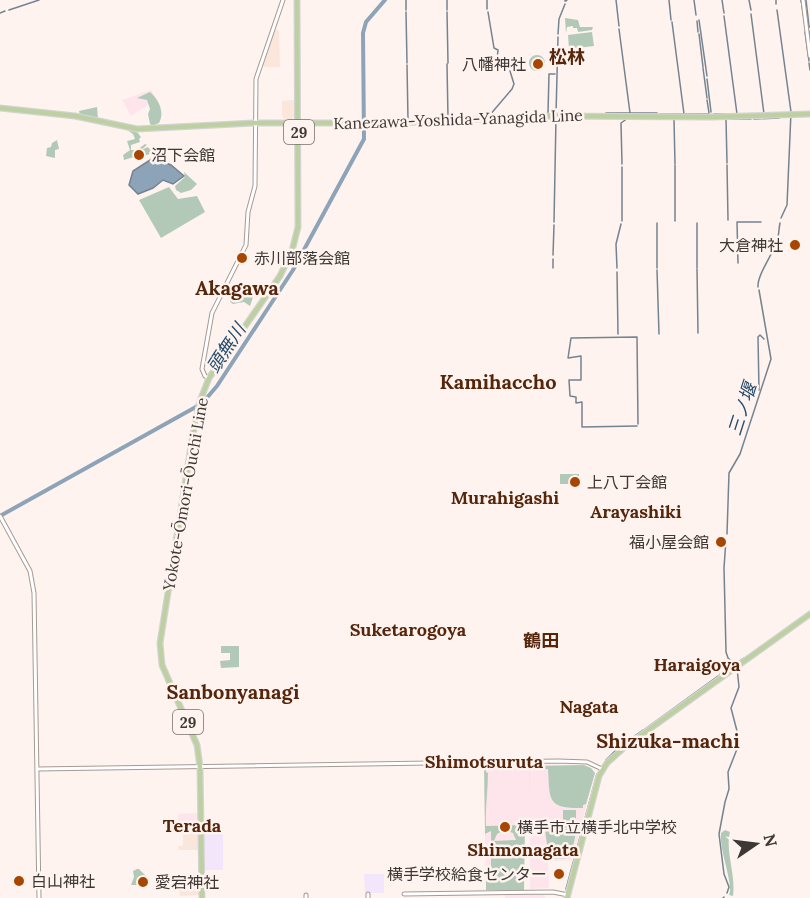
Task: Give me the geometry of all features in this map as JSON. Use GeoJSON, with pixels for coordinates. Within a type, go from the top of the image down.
{"type":"FeatureCollection","features":[{"type":"Feature","properties":{"kind":"main road","name":"Yokote-Ōmori-Ōuchi Line"},"geometry":{"type":"LineString","coordinates":[[202,898],[200,767],[197,745],[194,733],[162,665],[160,652],[196,412],[209,378],[269,294],[292,251],[299,214],[297,0]]}},
{"type":"Feature","properties":{"kind":"main road","name":"Kanezawa-Yoshida-Yanagida Line"},"geometry":{"type":"LineString","coordinates":[[0,108],[75,116],[137,129],[254,123],[370,123],[547,116],[711,117],[810,114]]}},
{"type":"Feature","properties":{"kind":"main road"},"geometry":{"type":"LineString","coordinates":[[568,897],[602,769],[626,746],[810,614]]}},
{"type":"Feature","properties":{"kind":"street"},"geometry":{"type":"LineString","coordinates":[[209,378],[202,369],[209,322],[246,245],[248,212],[255,186],[256,79],[283,0]]}},
{"type":"Feature","properties":{"kind":"street"},"geometry":{"type":"LineString","coordinates":[[803,0],[810,56]]}},
{"type":"Feature","properties":{"kind":"street"},"geometry":{"type":"LineString","coordinates":[[1,517],[24,560],[32,581],[39,898]]}},
{"type":"Feature","properties":{"kind":"street"},"geometry":{"type":"LineString","coordinates":[[37,769],[564,761],[587,762],[602,769]]}},
{"type":"Feature","properties":{"kind":"street"},"geometry":{"type":"LineString","coordinates":[[404,894],[553,892],[568,897]]}},
{"type":"Feature","properties":{"kind":"shaded area"},"geometry":{"type":"Polygon","coordinates":[[[275,29],[279,31],[280,67],[265,67],[262,65],[275,29]]]}},
{"type":"Feature","properties":{"kind":"shaded area"},"geometry":{"type":"Polygon","coordinates":[[[151,90],[157,99],[131,116],[122,100],[151,90]]]}},
{"type":"Feature","properties":{"kind":"shaded area"},"geometry":{"type":"Polygon","coordinates":[[[294,100],[295,116],[291,120],[285,120],[282,115],[282,101],[294,100]]]}},
{"type":"Feature","properties":{"kind":"shaded area","name":"横手市立横手北中学校"},"geometry":{"type":"Polygon","coordinates":[[[584,765],[595,773],[572,860],[548,861],[549,888],[530,889],[530,821],[526,821],[524,890],[486,890],[484,766],[584,765]]]}},
{"type":"Feature","properties":{"kind":"shaded area"},"geometry":{"type":"Polygon","coordinates":[[[198,813],[198,830],[178,830],[178,814],[198,813]]]}},
{"type":"Feature","properties":{"kind":"shaded area"},"geometry":{"type":"Polygon","coordinates":[[[183,830],[198,830],[198,850],[179,850],[178,846],[183,846],[183,830]]]}},
{"type":"Feature","properties":{"kind":"shaded area"},"geometry":{"type":"Polygon","coordinates":[[[223,831],[223,870],[203,870],[202,832],[223,831]]]}},
{"type":"Feature","properties":{"kind":"shaded area"},"geometry":{"type":"Polygon","coordinates":[[[364,874],[384,874],[384,893],[365,893],[364,874]]]}},
{"type":"Feature","properties":{"kind":"shaded area"},"geometry":{"type":"Polygon","coordinates":[[[199,884],[199,895],[180,896],[179,885],[199,884]]]}},
{"type":"Feature","properties":{"kind":"shaded area"},"geometry":{"type":"Polygon","coordinates":[[[505,894],[544,894],[545,898],[505,898],[505,894]]]}},
{"type":"Feature","properties":{"kind":"green space"},"geometry":{"type":"Polygon","coordinates":[[[565,18],[578,20],[580,27],[593,27],[592,30],[578,32],[573,26],[567,27],[566,33],[565,18]]]}},
{"type":"Feature","properties":{"kind":"green space"},"geometry":{"type":"Polygon","coordinates":[[[592,32],[594,46],[569,49],[568,35],[592,32]]]}},
{"type":"Feature","properties":{"kind":"green space"},"geometry":{"type":"Polygon","coordinates":[[[537,55],[545,63],[537,71],[529,63],[537,55]]]}},
{"type":"Feature","properties":{"kind":"green space"},"geometry":{"type":"Polygon","coordinates":[[[150,92],[161,110],[159,123],[152,126],[147,100],[137,98],[150,92]]]}},
{"type":"Feature","properties":{"kind":"green space"},"geometry":{"type":"Polygon","coordinates":[[[97,107],[98,119],[80,115],[79,111],[97,107]]]}},
{"type":"Feature","properties":{"kind":"green space"},"geometry":{"type":"Polygon","coordinates":[[[127,130],[137,132],[141,137],[140,142],[131,145],[131,150],[137,150],[145,144],[147,145],[141,150],[148,147],[153,153],[141,157],[139,151],[134,157],[124,160],[123,155],[130,150],[127,141],[135,139],[133,134],[127,130]]]}},
{"type":"Feature","properties":{"kind":"green space"},"geometry":{"type":"Polygon","coordinates":[[[57,140],[59,149],[55,150],[55,158],[46,156],[47,148],[57,140]]]}},
{"type":"Feature","properties":{"kind":"green space"},"geometry":{"type":"Polygon","coordinates":[[[184,172],[197,184],[191,190],[181,193],[176,190],[175,186],[185,177],[184,172]]]}},
{"type":"Feature","properties":{"kind":"green space"},"geometry":{"type":"Polygon","coordinates":[[[169,187],[178,199],[197,196],[205,212],[161,238],[139,200],[169,187]]]}},
{"type":"Feature","properties":{"kind":"green space"},"geometry":{"type":"Polygon","coordinates":[[[239,287],[253,297],[250,306],[244,302],[233,304],[230,302],[231,294],[235,294],[234,290],[239,287]]]}},
{"type":"Feature","properties":{"kind":"green space"},"geometry":{"type":"Polygon","coordinates":[[[560,474],[579,474],[579,484],[560,484],[560,474]]]}},
{"type":"Feature","properties":{"kind":"green space"},"geometry":{"type":"Polygon","coordinates":[[[221,646],[239,646],[239,667],[221,668],[220,661],[230,660],[230,653],[221,653],[221,646]]]}},
{"type":"Feature","properties":{"kind":"green space"},"geometry":{"type":"Polygon","coordinates":[[[584,765],[595,773],[583,808],[562,807],[552,800],[548,769],[530,770],[529,797],[530,766],[584,765]]]}},
{"type":"Feature","properties":{"kind":"green space"},"geometry":{"type":"Polygon","coordinates":[[[484,766],[486,766],[488,773],[486,826],[525,825],[524,890],[486,890],[486,877],[491,877],[491,831],[485,834],[484,766]],[[504,830],[497,834],[494,841],[516,840],[513,833],[504,830]]]}},
{"type":"Feature","properties":{"kind":"green space"},"geometry":{"type":"Polygon","coordinates":[[[563,810],[576,810],[576,827],[563,828],[563,810]]]}},
{"type":"Feature","properties":{"kind":"green space"},"geometry":{"type":"Polygon","coordinates":[[[554,821],[560,821],[561,828],[557,829],[574,829],[576,832],[571,858],[555,859],[548,851],[545,830],[554,829],[554,821]]]}},
{"type":"Feature","properties":{"kind":"green space"},"geometry":{"type":"Polygon","coordinates":[[[725,830],[730,832],[733,896],[729,895],[730,883],[721,840],[721,833],[725,830]]]}},
{"type":"Feature","properties":{"kind":"green space"},"geometry":{"type":"Polygon","coordinates":[[[137,869],[148,878],[146,885],[131,885],[134,877],[133,871],[137,869]]]}},
{"type":"Feature","properties":{"kind":"water"},"geometry":{"type":"Polygon","coordinates":[[[153,158],[171,165],[184,176],[173,184],[163,180],[153,188],[138,194],[129,185],[133,171],[153,158]]]}},
{"type":"Feature","properties":{"kind":"waterway"},"geometry":{"type":"LineString","coordinates":[[9,10],[39,0]]}},
{"type":"Feature","properties":{"kind":"waterway","name":"頭無川"},"geometry":{"type":"LineString","coordinates":[[0,516],[194,408],[205,400],[217,386],[293,270],[364,139],[363,33],[366,22],[385,0]]}},
{"type":"Feature","properties":{"kind":"waterway"},"geometry":{"type":"LineString","coordinates":[[406,0],[406,10]]}},
{"type":"Feature","properties":{"kind":"waterway"},"geometry":{"type":"LineString","coordinates":[[447,0],[447,10]]}},
{"type":"Feature","properties":{"kind":"waterway"},"geometry":{"type":"LineString","coordinates":[[487,0],[487,9]]}},
{"type":"Feature","properties":{"kind":"waterway"},"geometry":{"type":"LineString","coordinates":[[616,0],[619,26]]}},
{"type":"Feature","properties":{"kind":"waterway"},"geometry":{"type":"LineString","coordinates":[[669,0],[671,20]]}},
{"type":"Feature","properties":{"kind":"waterway"},"geometry":{"type":"LineString","coordinates":[[694,0],[696,15]]}},
{"type":"Feature","properties":{"kind":"waterway"},"geometry":{"type":"LineString","coordinates":[[722,0],[724,13]]}},
{"type":"Feature","properties":{"kind":"waterway"},"geometry":{"type":"LineString","coordinates":[[749,0],[751,10]]}},
{"type":"Feature","properties":{"kind":"waterway"},"geometry":{"type":"LineString","coordinates":[[806,0],[809,26]]}},
{"type":"Feature","properties":{"kind":"waterway"},"geometry":{"type":"LineString","coordinates":[[558,34],[559,19],[565,4]]}},
{"type":"Feature","properties":{"kind":"waterway"},"geometry":{"type":"LineString","coordinates":[[802,6],[805,26]]}},
{"type":"Feature","properties":{"kind":"waterway","name":"三ノ堰"},"geometry":{"type":"LineString","coordinates":[[777,10],[791,112],[787,205],[781,218]]}},
{"type":"Feature","properties":{"kind":"waterway"},"geometry":{"type":"LineString","coordinates":[[0,13],[5,11]]}},
{"type":"Feature","properties":{"kind":"waterway"},"geometry":{"type":"LineString","coordinates":[[406,12],[407,63]]}},
{"type":"Feature","properties":{"kind":"waterway"},"geometry":{"type":"LineString","coordinates":[[447,12],[448,63]]}},
{"type":"Feature","properties":{"kind":"waterway"},"geometry":{"type":"LineString","coordinates":[[488,12],[494,48],[498,50],[497,60],[509,68]]}},
{"type":"Feature","properties":{"kind":"waterway"},"geometry":{"type":"LineString","coordinates":[[751,14],[764,114]]}},
{"type":"Feature","properties":{"kind":"waterway"},"geometry":{"type":"LineString","coordinates":[[724,16],[737,114]]}},
{"type":"Feature","properties":{"kind":"waterway"},"geometry":{"type":"LineString","coordinates":[[699,20],[707,76]]}},
{"type":"Feature","properties":{"kind":"waterway"},"geometry":{"type":"LineString","coordinates":[[697,21],[698,32]]}},
{"type":"Feature","properties":{"kind":"waterway"},"geometry":{"type":"LineString","coordinates":[[672,22],[684,114]]}},
{"type":"Feature","properties":{"kind":"waterway"},"geometry":{"type":"LineString","coordinates":[[619,29],[630,113]]}},
{"type":"Feature","properties":{"kind":"waterway"},"geometry":{"type":"LineString","coordinates":[[805,32],[809,61]]}},
{"type":"Feature","properties":{"kind":"waterway"},"geometry":{"type":"LineString","coordinates":[[699,34],[703,67]]}},
{"type":"Feature","properties":{"kind":"waterway"},"geometry":{"type":"LineString","coordinates":[[556,114],[558,37]]}},
{"type":"Feature","properties":{"kind":"waterway"},"geometry":{"type":"LineString","coordinates":[[809,63],[810,70]]}},
{"type":"Feature","properties":{"kind":"waterway"},"geometry":{"type":"LineString","coordinates":[[447,64],[448,118]]}},
{"type":"Feature","properties":{"kind":"waterway"},"geometry":{"type":"LineString","coordinates":[[407,65],[408,120]]}},
{"type":"Feature","properties":{"kind":"waterway"},"geometry":{"type":"LineString","coordinates":[[703,68],[707,98]]}},
{"type":"Feature","properties":{"kind":"waterway"},"geometry":{"type":"LineString","coordinates":[[489,116],[512,89],[514,84],[510,71]]}},
{"type":"Feature","properties":{"kind":"waterway"},"geometry":{"type":"LineString","coordinates":[[548,113],[549,74],[555,74]]}},
{"type":"Feature","properties":{"kind":"waterway"},"geometry":{"type":"LineString","coordinates":[[707,79],[711,112]]}},
{"type":"Feature","properties":{"kind":"waterway"},"geometry":{"type":"LineString","coordinates":[[707,100],[709,113]]}},
{"type":"Feature","properties":{"kind":"waterway"},"geometry":{"type":"LineString","coordinates":[[606,113],[657,113]]}},
{"type":"Feature","properties":{"kind":"waterway"},"geometry":{"type":"LineString","coordinates":[[660,114],[709,114]]}},
{"type":"Feature","properties":{"kind":"waterway"},"geometry":{"type":"LineString","coordinates":[[714,114],[744,114]]}},
{"type":"Feature","properties":{"kind":"waterway"},"geometry":{"type":"LineString","coordinates":[[554,222],[556,118]]}},
{"type":"Feature","properties":{"kind":"waterway"},"geometry":{"type":"LineString","coordinates":[[622,164],[621,123],[628,118]]}},
{"type":"Feature","properties":{"kind":"waterway"},"geometry":{"type":"LineString","coordinates":[[754,119],[779,118]]}},
{"type":"Feature","properties":{"kind":"waterway"},"geometry":{"type":"LineString","coordinates":[[723,119],[751,119]]}},
{"type":"Feature","properties":{"kind":"waterway"},"geometry":{"type":"LineString","coordinates":[[726,119],[727,163]]}},
{"type":"Feature","properties":{"kind":"waterway"},"geometry":{"type":"LineString","coordinates":[[674,120],[675,164]]}},
{"type":"Feature","properties":{"kind":"waterway"},"geometry":{"type":"LineString","coordinates":[[675,165],[675,221]]}},
{"type":"Feature","properties":{"kind":"waterway"},"geometry":{"type":"LineString","coordinates":[[727,165],[728,220]]}},
{"type":"Feature","properties":{"kind":"waterway"},"geometry":{"type":"LineString","coordinates":[[622,167],[622,221]]}},
{"type":"Feature","properties":{"kind":"waterway"},"geometry":{"type":"LineString","coordinates":[[738,263],[737,222],[761,222]]}},
{"type":"Feature","properties":{"kind":"waterway"},"geometry":{"type":"LineString","coordinates":[[657,223],[657,268]]}},
{"type":"Feature","properties":{"kind":"waterway"},"geometry":{"type":"LineString","coordinates":[[697,223],[697,268]]}},
{"type":"Feature","properties":{"kind":"waterway","name":"三ノ堰"},"geometry":{"type":"LineString","coordinates":[[758,287],[760,276],[776,243],[780,223]]}},
{"type":"Feature","properties":{"kind":"waterway"},"geometry":{"type":"LineString","coordinates":[[617,268],[616,244],[621,224]]}},
{"type":"Feature","properties":{"kind":"waterway"},"geometry":{"type":"LineString","coordinates":[[553,255],[554,225]]}},
{"type":"Feature","properties":{"kind":"waterway"},"geometry":{"type":"LineString","coordinates":[[553,259],[553,268]]}},
{"type":"Feature","properties":{"kind":"waterway"},"geometry":{"type":"LineString","coordinates":[[697,269],[698,333]]}},
{"type":"Feature","properties":{"kind":"waterway"},"geometry":{"type":"LineString","coordinates":[[657,270],[659,334]]}},
{"type":"Feature","properties":{"kind":"waterway"},"geometry":{"type":"LineString","coordinates":[[617,272],[618,334]]}},
{"type":"Feature","properties":{"kind":"waterway","name":"三ノ堰"},"geometry":{"type":"LineString","coordinates":[[727,534],[729,473],[740,454],[771,359],[759,290]]}},
{"type":"Feature","properties":{"kind":"waterway"},"geometry":{"type":"LineString","coordinates":[[759,390],[758,337],[760,335],[764,339]]}},
{"type":"Feature","properties":{"kind":"waterway"},"geometry":{"type":"LineString","coordinates":[[637,426],[582,427],[582,402],[576,403],[576,397],[570,396],[569,380],[581,380],[581,356],[568,358],[571,338],[637,337],[638,424]]}},
{"type":"Feature","properties":{"kind":"waterway","name":"三ノ堰"},"geometry":{"type":"LineString","coordinates":[[726,539],[724,568],[726,652],[728,658],[734,663]]}},
{"type":"Feature","properties":{"kind":"waterway","name":"三ノ堰"},"geometry":{"type":"LineString","coordinates":[[720,674],[744,658]]}},
{"type":"Feature","properties":{"kind":"waterway","name":"三ノ堰"},"geometry":{"type":"LineString","coordinates":[[727,893],[729,887],[724,874],[719,834],[729,789],[728,772],[737,749],[737,731],[731,708],[739,687],[737,668]]}},
{"type":"Feature","properties":{"kind":"waterway"},"geometry":{"type":"LineString","coordinates":[[645,729],[718,676]]}},
{"type":"Feature","properties":{"kind":"waterway"},"geometry":{"type":"LineString","coordinates":[[606,760],[619,747],[643,730]]}},
{"type":"Feature","properties":{"kind":"waterway"},"geometry":{"type":"LineString","coordinates":[[566,889],[597,774]]}},
{"type":"Feature","properties":{"kind":"place","name":"八幡神社"},"geometry":{"type":"Point","coordinates":[538,64]}},
{"type":"Feature","properties":{"kind":"place","name":"沼下会館"},"geometry":{"type":"Point","coordinates":[139,155]}},
{"type":"Feature","properties":{"kind":"place","name":"大倉神社"},"geometry":{"type":"Point","coordinates":[795,245]}},
{"type":"Feature","properties":{"kind":"place","name":"赤川部落会館"},"geometry":{"type":"Point","coordinates":[242,258]}},
{"type":"Feature","properties":{"kind":"place","name":"上八丁会館"},"geometry":{"type":"Point","coordinates":[575,482]}},
{"type":"Feature","properties":{"kind":"place","name":"福小屋会館"},"geometry":{"type":"Point","coordinates":[721,542]}},
{"type":"Feature","properties":{"kind":"place","name":"横手市立横手北中学校"},"geometry":{"type":"Point","coordinates":[505,827]}},
{"type":"Feature","properties":{"kind":"place","name":"横手学校給食センター"},"geometry":{"type":"Point","coordinates":[559,874]}},
{"type":"Feature","properties":{"kind":"place","name":"白山神社"},"geometry":{"type":"Point","coordinates":[19,881]}},
{"type":"Feature","properties":{"kind":"place","name":"愛宕神社"},"geometry":{"type":"Point","coordinates":[143,882]}},
{"type":"Feature","properties":{"kind":"district","name":"松林"},"geometry":{"type":"Point","coordinates":[567,56]}},
{"type":"Feature","properties":{"kind":"district","name":"Akagawa"},"geometry":{"type":"Point","coordinates":[237,287]}},
{"type":"Feature","properties":{"kind":"district","name":"Kamihaccho"},"geometry":{"type":"Point","coordinates":[498,381]}},
{"type":"Feature","properties":{"kind":"district","name":"Murahigashi"},"geometry":{"type":"Point","coordinates":[505,497]}},
{"type":"Feature","properties":{"kind":"district","name":"Arayashiki"},"geometry":{"type":"Point","coordinates":[636,511]}},
{"type":"Feature","properties":{"kind":"district","name":"Suketarogoya"},"geometry":{"type":"Point","coordinates":[408,629]}},
{"type":"Feature","properties":{"kind":"district","name":"鶴田"},"geometry":{"type":"Point","coordinates":[541,640]}},
{"type":"Feature","properties":{"kind":"district","name":"Haraigoya"},"geometry":{"type":"Point","coordinates":[697,664]}},
{"type":"Feature","properties":{"kind":"district","name":"Sanbonyanagi"},"geometry":{"type":"Point","coordinates":[233,691]}},
{"type":"Feature","properties":{"kind":"district","name":"Nagata"},"geometry":{"type":"Point","coordinates":[589,706]}},
{"type":"Feature","properties":{"kind":"district","name":"Shizuka-machi"},"geometry":{"type":"Point","coordinates":[668,740]}},
{"type":"Feature","properties":{"kind":"district","name":"Shimotsuruta"},"geometry":{"type":"Point","coordinates":[484,761]}},
{"type":"Feature","properties":{"kind":"district","name":"Terada"},"geometry":{"type":"Point","coordinates":[192,825]}},
{"type":"Feature","properties":{"kind":"district","name":"Shimonagata"},"geometry":{"type":"Point","coordinates":[523,849]}}]}
